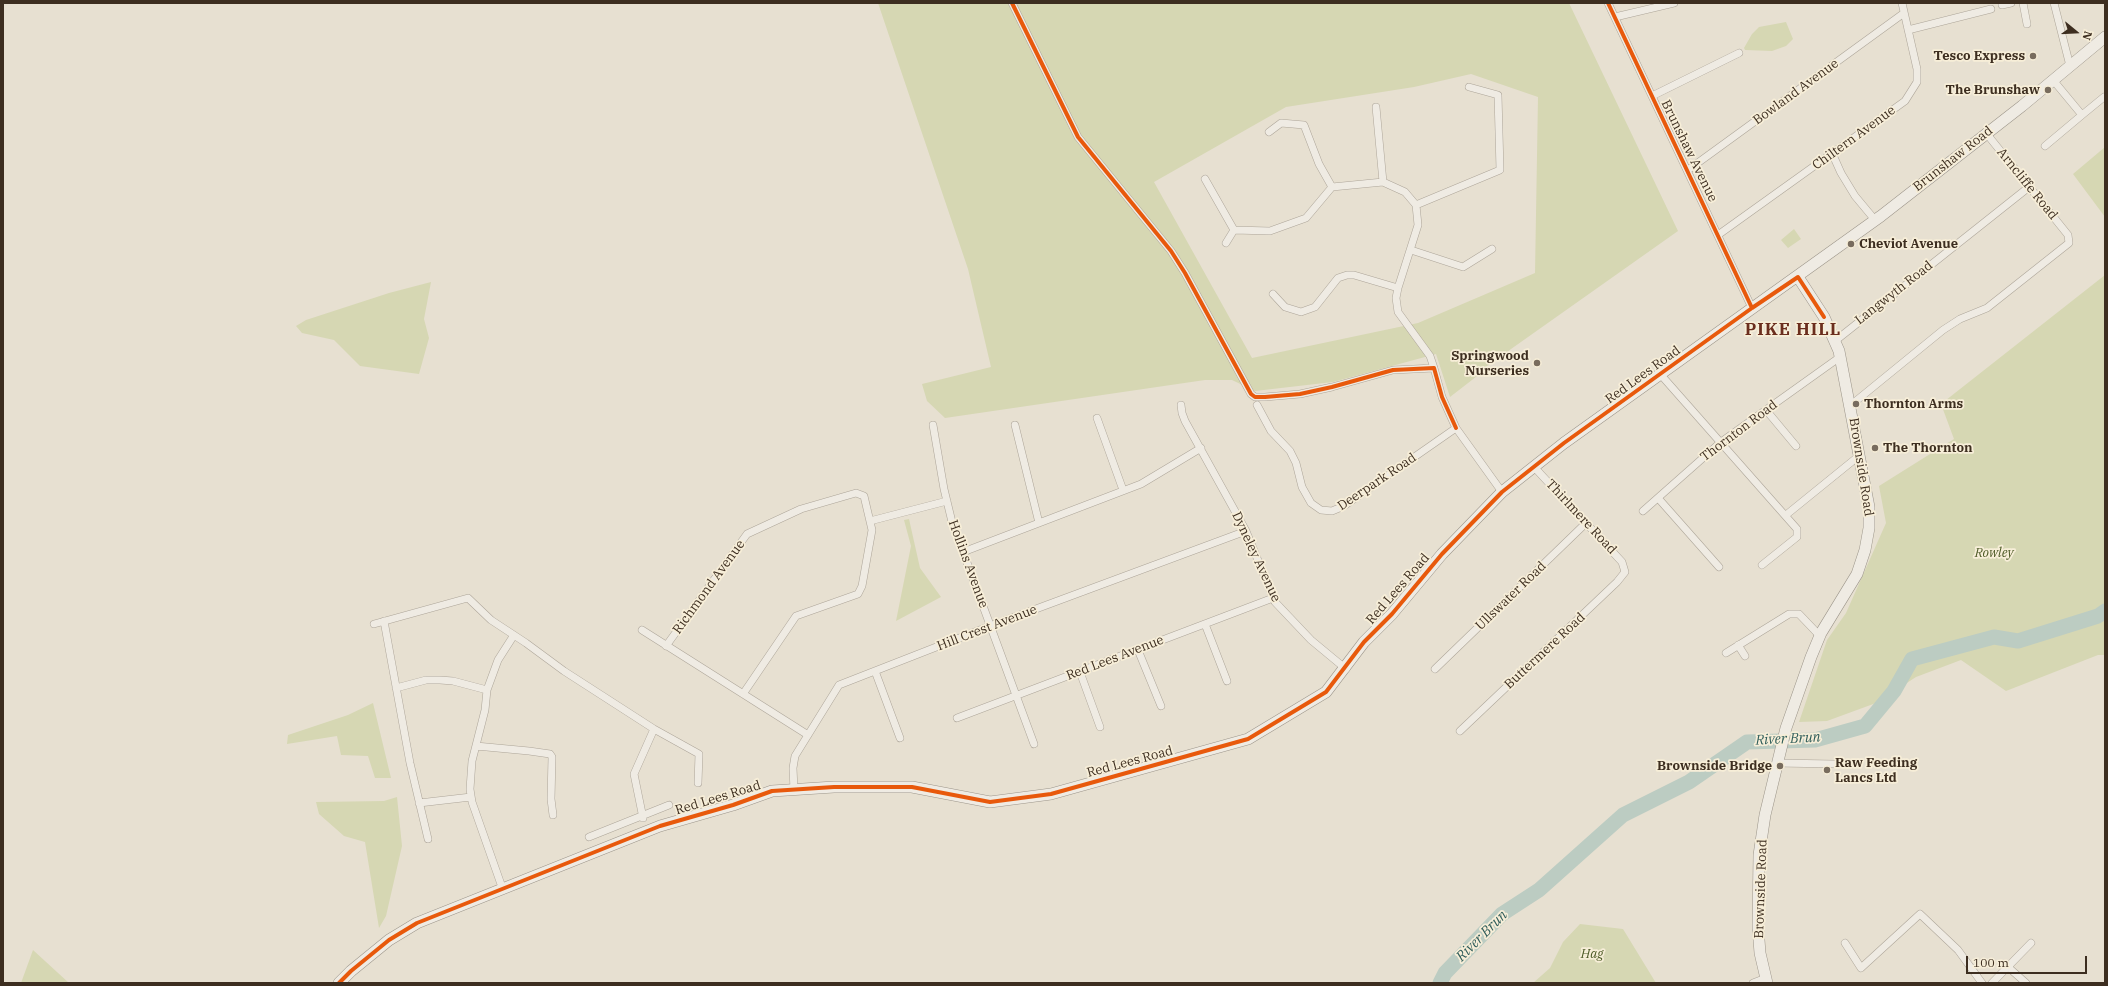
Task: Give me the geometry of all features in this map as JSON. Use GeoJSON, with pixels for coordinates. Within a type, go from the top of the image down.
{"type":"FeatureCollection","features":[{"type":"Feature","properties":{"kind":"street"},"geometry":{"type":"LineString","coordinates":[[1012,3],[1078,137],[1171,251],[1185,273],[1251,394],[1254,396],[1265,397],[1300,394],[1332,387],[1393,370],[1434,368]]}},
{"type":"Feature","properties":{"kind":"street","name":"Brunshaw Avenue"},"geometry":{"type":"LineString","coordinates":[[1608,3],[1752,308]]}},
{"type":"Feature","properties":{"kind":"street"},"geometry":{"type":"LineString","coordinates":[[1615,17],[1674,3]]}},
{"type":"Feature","properties":{"kind":"street","name":"Chiltern Avenue"},"geometry":{"type":"LineString","coordinates":[[1718,235],[1905,101],[1916,82],[1917,69],[1902,3]]}},
{"type":"Feature","properties":{"kind":"street"},"geometry":{"type":"LineString","coordinates":[[2002,5],[2011,3]]}},
{"type":"Feature","properties":{"kind":"street"},"geometry":{"type":"LineString","coordinates":[[2024,3],[2027,24]]}},
{"type":"Feature","properties":{"kind":"street"},"geometry":{"type":"LineString","coordinates":[[2054,3],[2070,66]]}},
{"type":"Feature","properties":{"kind":"street"},"geometry":{"type":"LineString","coordinates":[[1908,30],[1991,9]]}},
{"type":"Feature","properties":{"kind":"street","name":"Bowland Avenue"},"geometry":{"type":"LineString","coordinates":[[1688,170],[1904,13]]}},
{"type":"Feature","properties":{"kind":"street","name":"Brunshaw Road"},"geometry":{"type":"LineString","coordinates":[[1798,277],[1875,220],[2053,80],[2105,37]]}},
{"type":"Feature","properties":{"kind":"street"},"geometry":{"type":"LineString","coordinates":[[1652,96],[1739,52]]}},
{"type":"Feature","properties":{"kind":"street"},"geometry":{"type":"LineString","coordinates":[[2053,80],[2082,115]]}},
{"type":"Feature","properties":{"kind":"street"},"geometry":{"type":"LineString","coordinates":[[1416,205],[1500,170],[1498,95],[1469,87]]}},
{"type":"Feature","properties":{"kind":"street"},"geometry":{"type":"LineString","coordinates":[[2045,146],[2104,98]]}},
{"type":"Feature","properties":{"kind":"street"},"geometry":{"type":"LineString","coordinates":[[1376,107],[1383,182]]}},
{"type":"Feature","properties":{"kind":"street"},"geometry":{"type":"LineString","coordinates":[[1269,132],[1281,123],[1304,125],[1319,164],[1332,188]]}},
{"type":"Feature","properties":{"kind":"street","name":"Arncliffe Road"},"geometry":{"type":"LineString","coordinates":[[1851,405],[1944,330],[1960,319],[1987,308],[2069,243],[2068,235],[1986,133]]}},
{"type":"Feature","properties":{"kind":"street"},"geometry":{"type":"LineString","coordinates":[[1832,153],[1841,173],[1855,196],[1875,220]]}},
{"type":"Feature","properties":{"kind":"street"},"geometry":{"type":"LineString","coordinates":[[1205,179],[1234,230]]}},
{"type":"Feature","properties":{"kind":"street"},"geometry":{"type":"LineString","coordinates":[[1234,230],[1270,231],[1306,218],[1332,188],[1383,182],[1406,192],[1416,205],[1418,225],[1398,288],[1396,298],[1398,312],[1430,356],[1442,397],[1456,428],[1502,492]]}},
{"type":"Feature","properties":{"kind":"street","name":"Langwyth Road"},"geometry":{"type":"LineString","coordinates":[[1835,341],[2029,187]]}},
{"type":"Feature","properties":{"kind":"street"},"geometry":{"type":"LineString","coordinates":[[1226,243],[1234,230]]}},
{"type":"Feature","properties":{"kind":"street"},"geometry":{"type":"LineString","coordinates":[[1411,250],[1463,266],[1492,249]]}},
{"type":"Feature","properties":{"kind":"street"},"geometry":{"type":"LineString","coordinates":[[1273,294],[1285,307],[1301,312],[1315,307],[1338,278],[1347,275],[1354,275],[1398,288]]}},
{"type":"Feature","properties":{"kind":"street","name":"Brownside Road"},"geometry":{"type":"LineString","coordinates":[[1767,980],[1760,953],[1758,927],[1760,856],[1765,815],[1776,763],[1786,728],[1820,636],[1857,574],[1865,550],[1869,507],[1851,405],[1840,357],[1835,341],[1824,318],[1798,277]]}},
{"type":"Feature","properties":{"kind":"street","name":"Red Lees Road"},"geometry":{"type":"LineString","coordinates":[[339,983],[351,971],[389,940],[417,923],[503,890],[660,826],[733,805],[772,791],[834,787],[912,787],[990,802],[1051,794],[1248,740],[1326,692],[1346,668],[1364,642],[1392,614],[1442,554],[1502,492],[1535,468],[1564,443],[1661,375],[1752,308],[1798,277]]}},
{"type":"Feature","properties":{"kind":"street","name":"Thornton Road"},"geometry":{"type":"LineString","coordinates":[[1642,511],[1721,442],[1840,357]]}},
{"type":"Feature","properties":{"kind":"street"},"geometry":{"type":"LineString","coordinates":[[1661,375],[1798,529],[1797,537],[1762,565]]}},
{"type":"Feature","properties":{"kind":"street","name":"Dyneley Avenue"},"geometry":{"type":"LineString","coordinates":[[1181,405],[1182,413],[1200,448],[1246,531],[1273,598],[1284,613],[1311,640],[1346,668]]}},
{"type":"Feature","properties":{"kind":"street","name":"Deerpark Road"},"geometry":{"type":"LineString","coordinates":[[1257,405],[1271,431],[1290,451],[1296,463],[1302,487],[1311,503],[1321,510],[1332,511],[1344,506],[1456,428]]}},
{"type":"Feature","properties":{"kind":"street"},"geometry":{"type":"LineString","coordinates":[[1766,410],[1796,446]]}},
{"type":"Feature","properties":{"kind":"street"},"geometry":{"type":"LineString","coordinates":[[1097,418],[1123,490]]}},
{"type":"Feature","properties":{"kind":"street","name":"Hollins Avenue"},"geometry":{"type":"LineString","coordinates":[[933,425],[947,501],[963,552],[1034,744]]}},
{"type":"Feature","properties":{"kind":"street"},"geometry":{"type":"LineString","coordinates":[[1015,425],[1039,523]]}},
{"type":"Feature","properties":{"kind":"street"},"geometry":{"type":"LineString","coordinates":[[963,552],[1141,484],[1200,448]]}},
{"type":"Feature","properties":{"kind":"street"},"geometry":{"type":"LineString","coordinates":[[1786,515],[1860,455]]}},
{"type":"Feature","properties":{"kind":"street","name":"Thirlmere Road"},"geometry":{"type":"LineString","coordinates":[[1535,468],[1625,567]]}},
{"type":"Feature","properties":{"kind":"street","name":"Richmond Avenue"},"geometry":{"type":"LineString","coordinates":[[666,646],[748,534],[801,509],[856,493],[864,496],[872,530],[864,579],[858,594],[796,616],[742,694]]}},
{"type":"Feature","properties":{"kind":"street"},"geometry":{"type":"LineString","coordinates":[[1658,498],[1719,567]]}},
{"type":"Feature","properties":{"kind":"street"},"geometry":{"type":"LineString","coordinates":[[870,521],[947,501]]}},
{"type":"Feature","properties":{"kind":"street","name":"Ullswater Road"},"geometry":{"type":"LineString","coordinates":[[1435,669],[1586,523]]}},
{"type":"Feature","properties":{"kind":"street","name":"Hill Crest Avenue"},"geometry":{"type":"LineString","coordinates":[[794,790],[793,768],[795,756],[839,685],[990,626],[1246,531]]}},
{"type":"Feature","properties":{"kind":"street","name":"Buttermere Road"},"geometry":{"type":"LineString","coordinates":[[1460,731],[1618,582],[1625,572],[1625,567]]}},
{"type":"Feature","properties":{"kind":"street"},"geometry":{"type":"LineString","coordinates":[[374,624],[468,598],[491,620],[514,634],[564,671],[654,729],[699,754],[698,783]]}},
{"type":"Feature","properties":{"kind":"street","name":"Red Lees Avenue"},"geometry":{"type":"LineString","coordinates":[[956,718],[1273,598]]}},
{"type":"Feature","properties":{"kind":"street"},"geometry":{"type":"LineString","coordinates":[[1726,653],[1789,614],[1799,614],[1820,636]]}},
{"type":"Feature","properties":{"kind":"street"},"geometry":{"type":"LineString","coordinates":[[384,621],[410,763],[428,839]]}},
{"type":"Feature","properties":{"kind":"street"},"geometry":{"type":"LineString","coordinates":[[1205,624],[1228,681]]}},
{"type":"Feature","properties":{"kind":"street","name":"Richmond Avenue"},"geometry":{"type":"LineString","coordinates":[[642,630],[808,735]]}},
{"type":"Feature","properties":{"kind":"street"},"geometry":{"type":"LineString","coordinates":[[503,890],[471,797],[472,761],[485,710],[487,690],[498,660],[514,634]]}},
{"type":"Feature","properties":{"kind":"street"},"geometry":{"type":"LineString","coordinates":[[1738,645],[1745,656]]}},
{"type":"Feature","properties":{"kind":"street"},"geometry":{"type":"LineString","coordinates":[[1138,650],[1161,706]]}},
{"type":"Feature","properties":{"kind":"street"},"geometry":{"type":"LineString","coordinates":[[875,671],[900,738]]}},
{"type":"Feature","properties":{"kind":"street"},"geometry":{"type":"LineString","coordinates":[[1080,672],[1100,727]]}},
{"type":"Feature","properties":{"kind":"street"},"geometry":{"type":"LineString","coordinates":[[396,688],[426,680],[440,680],[453,681],[487,690]]}},
{"type":"Feature","properties":{"kind":"street"},"geometry":{"type":"LineString","coordinates":[[643,817],[634,774],[654,729]]}},
{"type":"Feature","properties":{"kind":"street"},"geometry":{"type":"LineString","coordinates":[[476,746],[550,754],[552,757],[551,800],[553,815]]}},
{"type":"Feature","properties":{"kind":"street"},"geometry":{"type":"LineString","coordinates":[[1776,763],[1834,764]]}},
{"type":"Feature","properties":{"kind":"street"},"geometry":{"type":"LineString","coordinates":[[419,803],[471,797]]}},
{"type":"Feature","properties":{"kind":"street"},"geometry":{"type":"LineString","coordinates":[[589,837],[643,817],[669,805]]}},
{"type":"Feature","properties":{"kind":"street"},"geometry":{"type":"LineString","coordinates":[[1845,943],[1861,968],[1920,914],[1958,950],[1982,983]]}},
{"type":"Feature","properties":{"kind":"street"},"geometry":{"type":"LineString","coordinates":[[1992,983],[2031,943]]}},
{"type":"Feature","properties":{"kind":"street"},"geometry":{"type":"LineString","coordinates":[[2008,967],[2026,983]]}},
{"type":"Feature","properties":{"kind":"street"},"geometry":{"type":"LineString","coordinates":[[1752,983],[1767,980]]}},
{"type":"Feature","properties":{"kind":"green space"},"geometry":{"type":"Polygon","coordinates":[[[878,3],[1569,3],[1678,231],[1487,366],[1481,373],[1450,397],[1436,354],[1333,382],[1255,391],[1232,380],[1205,380],[945,418],[927,401],[922,384],[991,367],[968,269],[878,3]],[[1471,74],[1414,87],[1286,107],[1154,182],[1252,358],[1418,323],[1535,273],[1538,97],[1471,74]]]}},
{"type":"Feature","properties":{"kind":"green space"},"geometry":{"type":"Polygon","coordinates":[[[1786,22],[1793,39],[1786,46],[1772,51],[1745,50],[1744,48],[1752,34],[1759,27],[1786,22]]]}},
{"type":"Feature","properties":{"kind":"green space"},"geometry":{"type":"Polygon","coordinates":[[[2105,147],[2105,217],[2073,174],[2105,147]]]}},
{"type":"Feature","properties":{"kind":"green space"},"geometry":{"type":"Polygon","coordinates":[[[1794,229],[1801,239],[1788,248],[1781,240],[1794,229]]]}},
{"type":"Feature","properties":{"kind":"green space","name":"Rowley"},"geometry":{"type":"Polygon","coordinates":[[[2105,275],[2105,655],[2098,655],[2006,691],[1961,660],[1916,677],[1876,703],[1827,721],[1799,722],[1827,640],[1846,613],[1886,523],[1879,486],[1954,439],[1941,404],[2105,275]]]}},
{"type":"Feature","properties":{"kind":"green space"},"geometry":{"type":"Polygon","coordinates":[[[431,282],[424,319],[429,338],[419,374],[360,366],[334,340],[302,333],[296,326],[306,320],[389,293],[431,282]]]}},
{"type":"Feature","properties":{"kind":"green space"},"geometry":{"type":"Polygon","coordinates":[[[909,519],[920,568],[941,597],[896,621],[911,546],[904,520],[909,519]]]}},
{"type":"Feature","properties":{"kind":"green space"},"geometry":{"type":"Polygon","coordinates":[[[373,703],[391,778],[375,778],[368,756],[341,755],[337,736],[287,744],[288,735],[348,715],[373,703]]]}},
{"type":"Feature","properties":{"kind":"green space"},"geometry":{"type":"Polygon","coordinates":[[[397,797],[402,846],[386,916],[379,928],[365,842],[344,836],[319,814],[316,802],[384,801],[397,797]]]}},
{"type":"Feature","properties":{"kind":"green space","name":"Hag"},"geometry":{"type":"Polygon","coordinates":[[[1580,924],[1623,929],[1656,983],[1533,983],[1550,968],[1563,942],[1580,924]]]}},
{"type":"Feature","properties":{"kind":"green space"},"geometry":{"type":"Polygon","coordinates":[[[33,950],[69,983],[21,983],[33,950]]]}},
{"type":"Feature","properties":{"kind":"waterway","name":"River Brun"},"geometry":{"type":"LineString","coordinates":[[1440,983],[1445,973],[1502,914],[1539,890],[1623,815],[1689,782],[1747,742],[1815,740],[1865,726],[1894,691],[1912,659],[1994,637],[2018,641],[2098,616],[2105,611]]}},
{"type":"Feature","properties":{"kind":"cycle path"},"geometry":{"type":"LineString","coordinates":[[1012,3],[1078,137],[1171,251],[1185,273],[1251,394],[1255,397],[1300,394],[1332,387],[1393,370],[1434,368],[1442,397],[1456,428]]}},
{"type":"Feature","properties":{"kind":"cycle path"},"geometry":{"type":"LineString","coordinates":[[1608,3],[1752,308]]}},
{"type":"Feature","properties":{"kind":"cycle path"},"geometry":{"type":"LineString","coordinates":[[339,983],[351,971],[389,940],[417,923],[660,826],[733,805],[772,791],[834,787],[912,787],[990,802],[1051,794],[1248,739],[1326,692],[1364,642],[1392,614],[1442,554],[1502,492],[1564,443],[1752,308],[1798,277],[1824,317]]}},
{"type":"Feature","properties":{"kind":"place","name":"Tesco Express"},"geometry":{"type":"Point","coordinates":[2033,56]}},
{"type":"Feature","properties":{"kind":"place","name":"The Brunshaw"},"geometry":{"type":"Point","coordinates":[2048,90]}},
{"type":"Feature","properties":{"kind":"place","name":"Cheviot Avenue"},"geometry":{"type":"Point","coordinates":[1851,244]}},
{"type":"Feature","properties":{"kind":"place","name":"Springwood Nurseries"},"geometry":{"type":"Point","coordinates":[1537,363]}},
{"type":"Feature","properties":{"kind":"place","name":"Thornton Arms"},"geometry":{"type":"Point","coordinates":[1856,404]}},
{"type":"Feature","properties":{"kind":"place","name":"The Thornton"},"geometry":{"type":"Point","coordinates":[1875,448]}},
{"type":"Feature","properties":{"kind":"place","name":"Brownside Bridge"},"geometry":{"type":"Point","coordinates":[1780,766]}},
{"type":"Feature","properties":{"kind":"place","name":"Raw Feeding Lancs Ltd"},"geometry":{"type":"Point","coordinates":[1827,770]}},
{"type":"Feature","properties":{"kind":"district","name":"PIKE HILL"},"geometry":{"type":"Point","coordinates":[1793,330]}}]}
